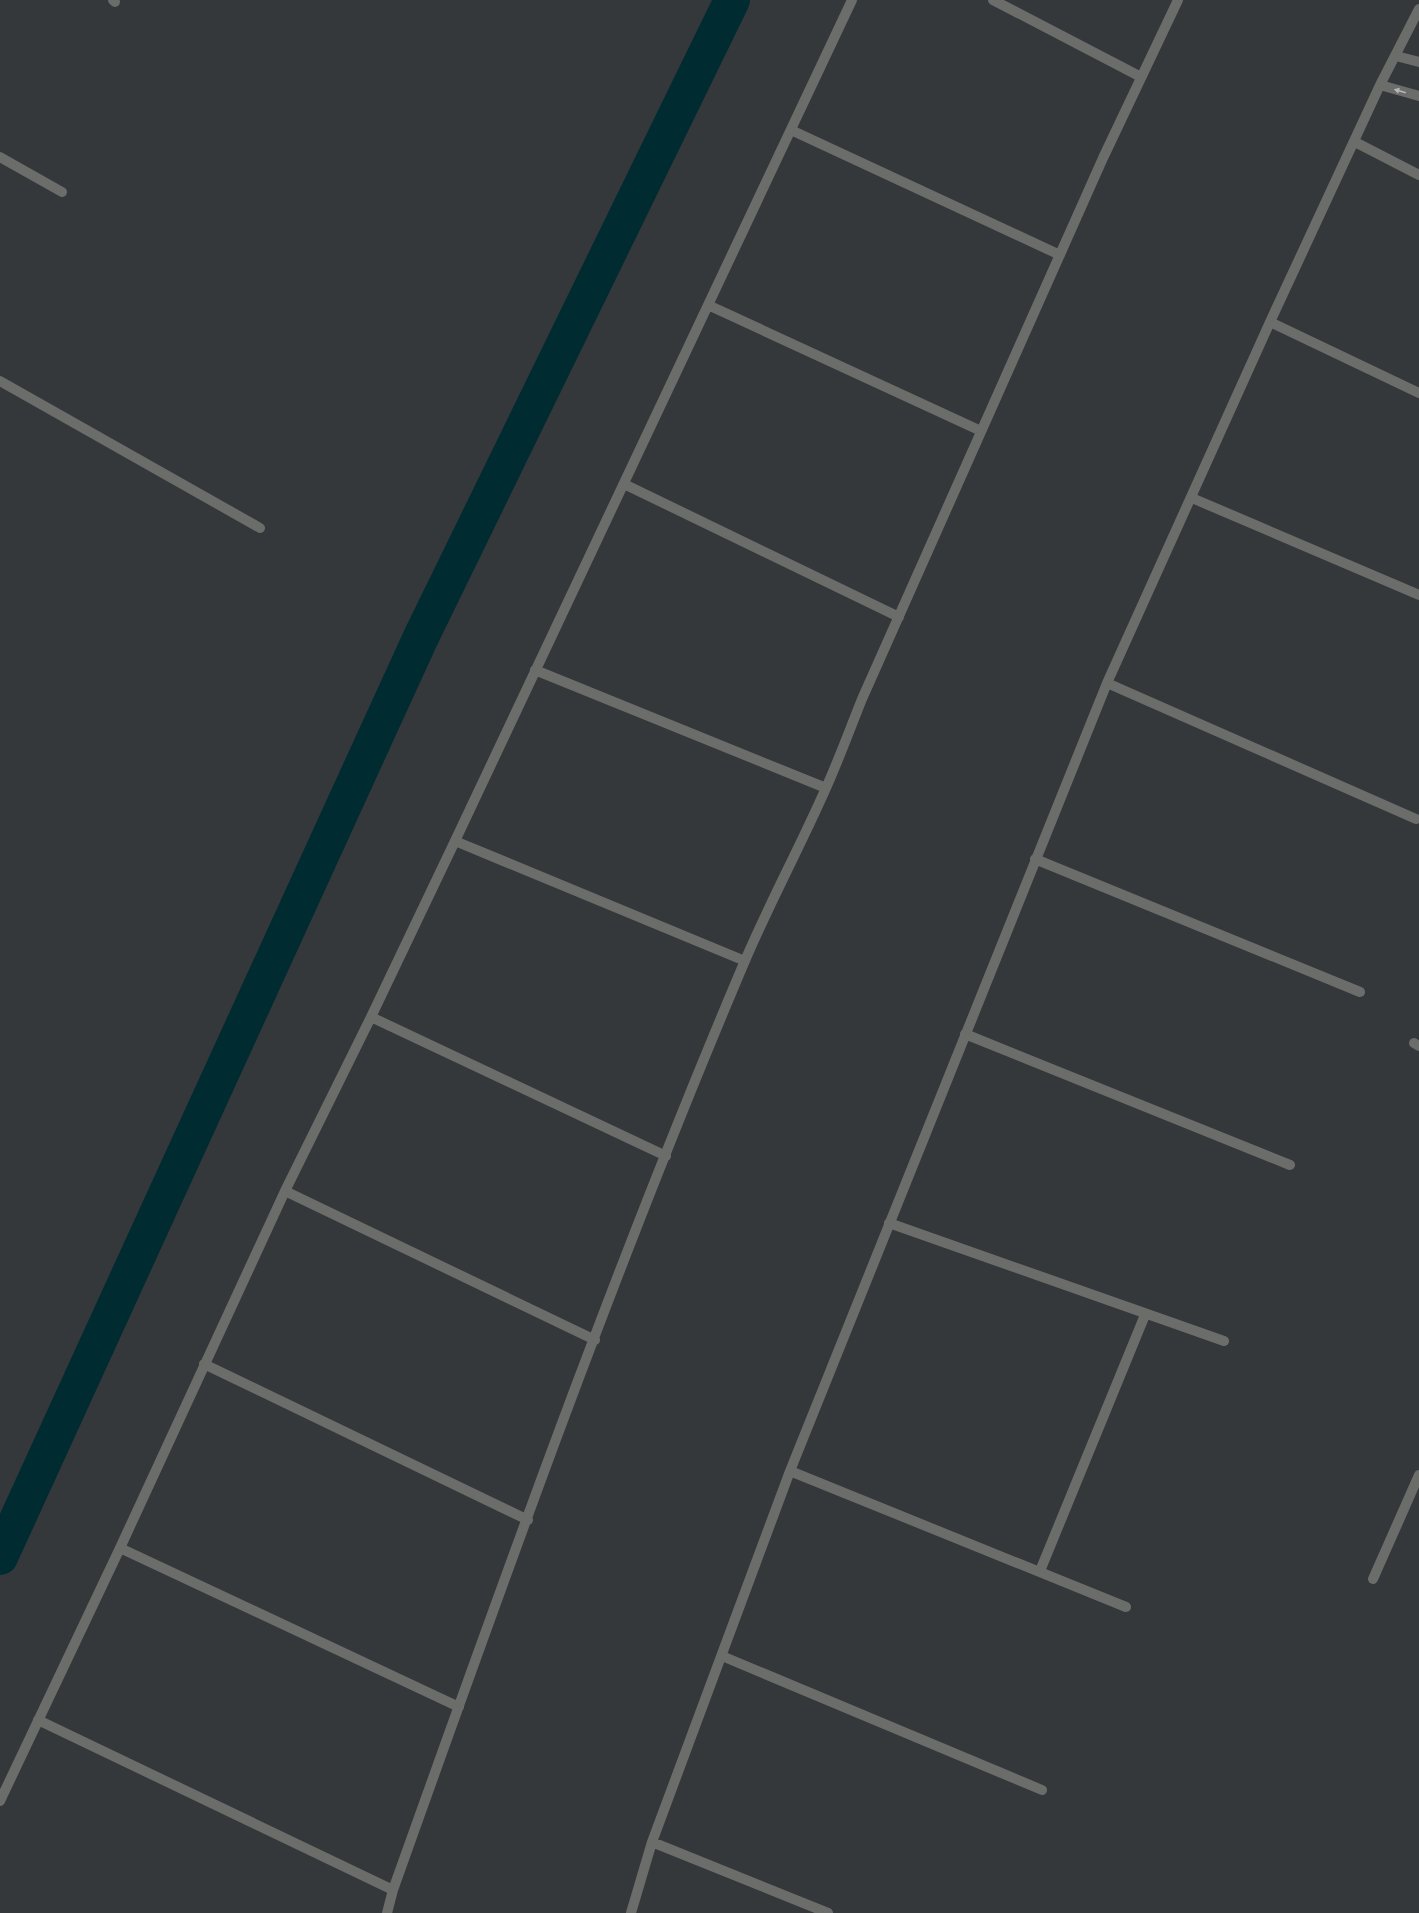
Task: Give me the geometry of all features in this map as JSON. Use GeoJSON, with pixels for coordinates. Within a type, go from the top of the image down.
{"type":"FeatureCollection","features":[{"type":"Feature","properties":{"kind":"street"},"geometry":{"type":"LineString","coordinates":[[0,1801],[120,1548],[285,1191],[371,1017],[455,841],[852,0]]}},
{"type":"Feature","properties":{"kind":"street"},"geometry":{"type":"LineString","coordinates":[[993,0],[1141,77]]}},
{"type":"Feature","properties":{"kind":"street"},"geometry":{"type":"LineString","coordinates":[[387,1913],[393,1890],[459,1707],[594,1340],[666,1156],[745,961],[826,788],[862,699],[1060,255],[1141,77],[1178,0]]}},
{"type":"Feature","properties":{"kind":"street"},"geometry":{"type":"LineString","coordinates":[[631,1913],[652,1842],[790,1471],[1107,683],[1192,498],[1270,322],[1355,142],[1380,85],[1419,9]]}},
{"type":"Feature","properties":{"kind":"street"},"geometry":{"type":"LineString","coordinates":[[1396,56],[1419,62]]}},
{"type":"Feature","properties":{"kind":"street"},"geometry":{"type":"LineString","coordinates":[[1380,85],[1419,96]]}},
{"type":"Feature","properties":{"kind":"street"},"geometry":{"type":"LineString","coordinates":[[791,130],[1060,255]]}},
{"type":"Feature","properties":{"kind":"street"},"geometry":{"type":"LineString","coordinates":[[1355,142],[1419,175]]}},
{"type":"Feature","properties":{"kind":"street"},"geometry":{"type":"LineString","coordinates":[[0,157],[62,192]]}},
{"type":"Feature","properties":{"kind":"street"},"geometry":{"type":"LineString","coordinates":[[708,305],[981,431]]}},
{"type":"Feature","properties":{"kind":"street"},"geometry":{"type":"LineString","coordinates":[[1270,322],[1419,393]]}},
{"type":"Feature","properties":{"kind":"street"},"geometry":{"type":"LineString","coordinates":[[0,381],[260,528]]}},
{"type":"Feature","properties":{"kind":"street"},"geometry":{"type":"LineString","coordinates":[[624,484],[899,617]]}},
{"type":"Feature","properties":{"kind":"street"},"geometry":{"type":"LineString","coordinates":[[1192,498],[1419,596]]}},
{"type":"Feature","properties":{"kind":"street"},"geometry":{"type":"LineString","coordinates":[[536,670],[826,788]]}},
{"type":"Feature","properties":{"kind":"street"},"geometry":{"type":"LineString","coordinates":[[1107,683],[1416,819]]}},
{"type":"Feature","properties":{"kind":"street"},"geometry":{"type":"LineString","coordinates":[[455,841],[745,961]]}},
{"type":"Feature","properties":{"kind":"street"},"geometry":{"type":"LineString","coordinates":[[1035,859],[1360,992]]}},
{"type":"Feature","properties":{"kind":"street"},"geometry":{"type":"LineString","coordinates":[[371,1017],[666,1156]]}},
{"type":"Feature","properties":{"kind":"street"},"geometry":{"type":"LineString","coordinates":[[965,1034],[1290,1165]]}},
{"type":"Feature","properties":{"kind":"street"},"geometry":{"type":"LineString","coordinates":[[285,1191],[594,1340]]}},
{"type":"Feature","properties":{"kind":"street"},"geometry":{"type":"LineString","coordinates":[[889,1223],[1145,1315],[1224,1341]]}},
{"type":"Feature","properties":{"kind":"street"},"geometry":{"type":"LineString","coordinates":[[1040,1572],[1145,1315]]}},
{"type":"Feature","properties":{"kind":"street"},"geometry":{"type":"LineString","coordinates":[[204,1364],[528,1520]]}},
{"type":"Feature","properties":{"kind":"street"},"geometry":{"type":"LineString","coordinates":[[790,1471],[1126,1607]]}},
{"type":"Feature","properties":{"kind":"street"},"geometry":{"type":"LineString","coordinates":[[1373,1580],[1419,1475]]}},
{"type":"Feature","properties":{"kind":"street"},"geometry":{"type":"LineString","coordinates":[[120,1548],[459,1707]]}},
{"type":"Feature","properties":{"kind":"street"},"geometry":{"type":"LineString","coordinates":[[722,1656],[1042,1790]]}},
{"type":"Feature","properties":{"kind":"street"},"geometry":{"type":"LineString","coordinates":[[38,1720],[393,1890]]}},
{"type":"Feature","properties":{"kind":"street"},"geometry":{"type":"LineString","coordinates":[[652,1842],[828,1913]]}},
{"type":"Feature","properties":{"kind":"waterway"},"geometry":{"type":"LineString","coordinates":[[0,1557],[421,637],[732,0]]}}]}
